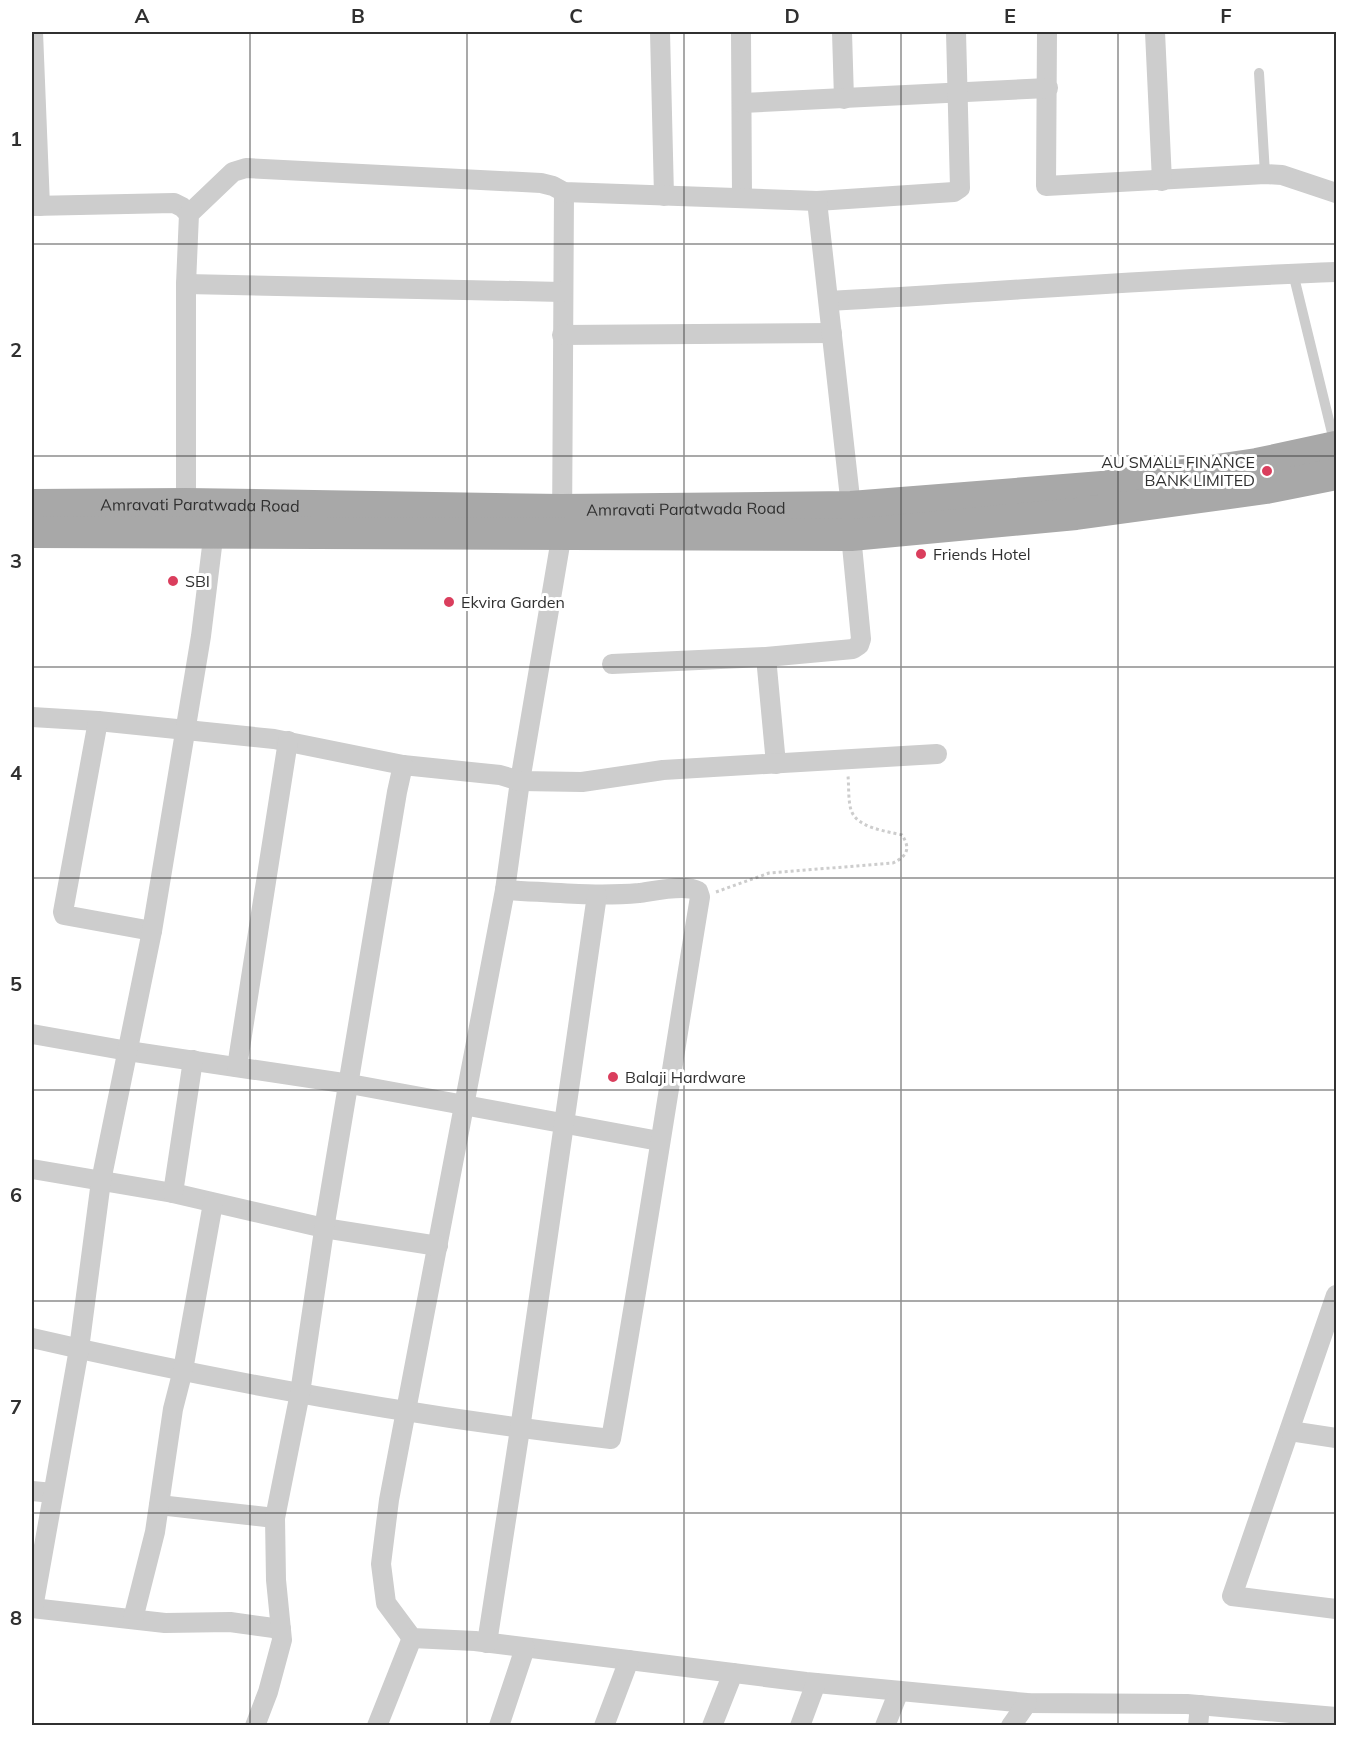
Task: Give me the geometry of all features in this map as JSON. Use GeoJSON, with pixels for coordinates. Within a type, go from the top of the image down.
{"type":"FeatureCollection","features":[{"type":"Feature","properties":{"kind":"main road","name":"Amravati Paratwada Road"},"geometry":{"type":"LineString","coordinates":[[32,505],[206,513],[562,522],[851,521],[1076,514],[1266,488],[1336,456]]}},
{"type":"Feature","properties":{"kind":"main road","name":"Amravati Paratwada Road"},"geometry":{"type":"LineString","coordinates":[[32,532],[134,533],[206,513]]}},
{"type":"Feature","properties":{"kind":"street"},"geometry":{"type":"LineString","coordinates":[[33,32],[36,206],[174,203],[189,214]]}},
{"type":"Feature","properties":{"kind":"street"},"geometry":{"type":"LineString","coordinates":[[660,32],[664,196]]}},
{"type":"Feature","properties":{"kind":"street"},"geometry":{"type":"LineString","coordinates":[[741,32],[742,198]]}},
{"type":"Feature","properties":{"kind":"street"},"geometry":{"type":"LineString","coordinates":[[842,32],[844,99]]}},
{"type":"Feature","properties":{"kind":"street"},"geometry":{"type":"LineString","coordinates":[[281,1629],[230,1622],[165,1623],[32,1608],[79,1349],[101,1181],[152,932],[201,636],[206,513],[186,284],[189,214],[233,172],[246,168],[542,183],[564,192],[817,201],[958,191],[960,188],[956,32]]}},
{"type":"Feature","properties":{"kind":"street"},"geometry":{"type":"LineString","coordinates":[[1047,32],[1046,186],[1265,174],[1282,175],[1336,193]]}},
{"type":"Feature","properties":{"kind":"street"},"geometry":{"type":"LineString","coordinates":[[1155,32],[1162,181]]}},
{"type":"Feature","properties":{"kind":"street"},"geometry":{"type":"LineString","coordinates":[[742,103],[1048,88]]}},
{"type":"Feature","properties":{"kind":"street"},"geometry":{"type":"LineString","coordinates":[[564,192],[562,522],[520,781],[505,890],[389,1500],[381,1564],[386,1603],[412,1638],[487,1643],[816,1683],[1027,1703],[1200,1705],[1336,1717]]}},
{"type":"Feature","properties":{"kind":"street"},"geometry":{"type":"LineString","coordinates":[[612,664],[766,657],[854,649],[859,645],[861,639],[851,521],[817,201]]}},
{"type":"Feature","properties":{"kind":"street"},"geometry":{"type":"LineString","coordinates":[[829,301],[1197,277],[1336,272]]}},
{"type":"Feature","properties":{"kind":"street"},"geometry":{"type":"LineString","coordinates":[[186,284],[562,292]]}},
{"type":"Feature","properties":{"kind":"street"},"geometry":{"type":"LineString","coordinates":[[562,335],[832,333]]}},
{"type":"Feature","properties":{"kind":"street"},"geometry":{"type":"LineString","coordinates":[[766,657],[776,764]]}},
{"type":"Feature","properties":{"kind":"street"},"geometry":{"type":"LineString","coordinates":[[32,717],[99,721],[288,741],[403,765],[500,775],[520,781],[582,782],[663,770],[937,754]]}},
{"type":"Feature","properties":{"kind":"street"},"geometry":{"type":"LineString","coordinates":[[99,721],[63,912],[64,915],[77,919],[152,932]]}},
{"type":"Feature","properties":{"kind":"street"},"geometry":{"type":"LineString","coordinates":[[237,1067],[288,741]]}},
{"type":"Feature","properties":{"kind":"street"},"geometry":{"type":"LineString","coordinates":[[255,1725],[268,1692],[282,1640],[276,1580],[275,1518],[300,1393],[324,1228],[403,765]]}},
{"type":"Feature","properties":{"kind":"street"},"geometry":{"type":"LineString","coordinates":[[32,1338],[300,1393],[520,1429],[611,1439],[640,1274],[659,1141],[700,897],[698,891],[684,888],[597,895],[505,890]]}},
{"type":"Feature","properties":{"kind":"street"},"geometry":{"type":"LineString","coordinates":[[487,1643],[597,895]]}},
{"type":"Feature","properties":{"kind":"street"},"geometry":{"type":"LineString","coordinates":[[32,1034],[348,1084],[659,1141]]}},
{"type":"Feature","properties":{"kind":"street"},"geometry":{"type":"LineString","coordinates":[[173,1193],[193,1060]]}},
{"type":"Feature","properties":{"kind":"street"},"geometry":{"type":"LineString","coordinates":[[32,1169],[173,1193],[324,1228],[438,1246]]}},
{"type":"Feature","properties":{"kind":"street"},"geometry":{"type":"LineString","coordinates":[[133,1619],[155,1532],[173,1409],[183,1370],[213,1203]]}},
{"type":"Feature","properties":{"kind":"street"},"geometry":{"type":"LineString","coordinates":[[1336,1295],[1232,1596],[1336,1609]]}},
{"type":"Feature","properties":{"kind":"street"},"geometry":{"type":"LineString","coordinates":[[1290,1431],[1336,1438]]}},
{"type":"Feature","properties":{"kind":"street"},"geometry":{"type":"LineString","coordinates":[[32,1491],[53,1493]]}},
{"type":"Feature","properties":{"kind":"street"},"geometry":{"type":"LineString","coordinates":[[159,1505],[275,1518]]}},
{"type":"Feature","properties":{"kind":"street"},"geometry":{"type":"LineString","coordinates":[[377,1725],[412,1638]]}},
{"type":"Feature","properties":{"kind":"street"},"geometry":{"type":"LineString","coordinates":[[499,1725],[525,1648]]}},
{"type":"Feature","properties":{"kind":"street"},"geometry":{"type":"LineString","coordinates":[[604,1725],[629,1660]]}},
{"type":"Feature","properties":{"kind":"street"},"geometry":{"type":"LineString","coordinates":[[712,1725],[733,1673]]}},
{"type":"Feature","properties":{"kind":"street"},"geometry":{"type":"LineString","coordinates":[[800,1725],[816,1683]]}},
{"type":"Feature","properties":{"kind":"street"},"geometry":{"type":"LineString","coordinates":[[885,1725],[899,1691]]}},
{"type":"Feature","properties":{"kind":"street"},"geometry":{"type":"LineString","coordinates":[[1011,1725],[1027,1703]]}},
{"type":"Feature","properties":{"kind":"street"},"geometry":{"type":"LineString","coordinates":[[1198,1725],[1200,1705]]}},
{"type":"Feature","properties":{"kind":"lane"},"geometry":{"type":"LineString","coordinates":[[1259,73],[1265,174]]}},
{"type":"Feature","properties":{"kind":"lane"},"geometry":{"type":"LineString","coordinates":[[1293,273],[1336,456]]}},
{"type":"Feature","properties":{"kind":"path"},"geometry":{"type":"LineString","coordinates":[[700,897],[769,873],[893,863],[904,857],[908,851],[907,843],[902,835],[864,824],[855,819],[850,809],[847,760]]}},
{"type":"Feature","properties":{"kind":"place","name":"AU SMALL FINANCE BANK LIMITED"},"geometry":{"type":"Point","coordinates":[1267,471]}},
{"type":"Feature","properties":{"kind":"place","name":"Friends Hotel"},"geometry":{"type":"Point","coordinates":[921,554]}},
{"type":"Feature","properties":{"kind":"place","name":"SBI"},"geometry":{"type":"Point","coordinates":[173,581]}},
{"type":"Feature","properties":{"kind":"place","name":"Ekvira Garden"},"geometry":{"type":"Point","coordinates":[449,602]}},
{"type":"Feature","properties":{"kind":"place","name":"Balaji Hardware"},"geometry":{"type":"Point","coordinates":[613,1077]}}]}
